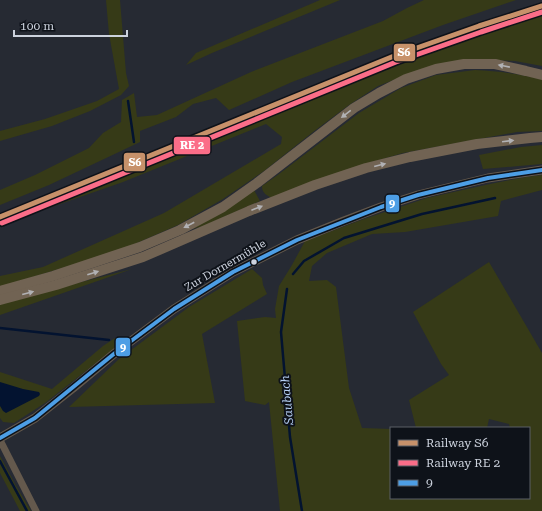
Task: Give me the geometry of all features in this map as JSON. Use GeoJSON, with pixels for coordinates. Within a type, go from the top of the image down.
{"type":"FeatureCollection","features":[{"type":"Feature","properties":{"kind":"main road"},"geometry":{"type":"LineString","coordinates":[[0,291],[53,276],[133,249],[180,230],[223,207],[236,198],[354,108],[378,93],[406,79],[436,69],[464,64],[495,64],[542,75]]}},
{"type":"Feature","properties":{"kind":"main road"},"geometry":{"type":"LineString","coordinates":[[0,300],[56,285],[143,257],[249,211],[315,185],[366,168],[410,157],[477,144],[542,137]]}},
{"type":"Feature","properties":{"kind":"street","name":"Zur Dornermühle"},"geometry":{"type":"LineString","coordinates":[[0,439],[35,418],[115,353],[174,309],[234,272],[297,240],[337,223],[411,197],[488,178],[542,170]]}},
{"type":"Feature","properties":{"kind":"street"},"geometry":{"type":"LineString","coordinates":[[0,439],[36,511]]}},
{"type":"Feature","properties":{"kind":"green space"},"geometry":{"type":"Polygon","coordinates":[[[106,0],[120,0],[126,73],[129,86],[121,95],[90,111],[52,126],[0,141],[0,131],[45,119],[97,101],[119,89],[109,34],[106,0]]]}},
{"type":"Feature","properties":{"kind":"green space"},"geometry":{"type":"Polygon","coordinates":[[[320,0],[340,0],[186,65],[196,53],[320,0]]]}},
{"type":"Feature","properties":{"kind":"green space"},"geometry":{"type":"Polygon","coordinates":[[[424,0],[516,0],[443,25],[292,82],[229,110],[216,98],[193,104],[176,117],[140,131],[140,142],[49,185],[0,205],[0,190],[35,175],[89,148],[103,133],[121,122],[122,100],[134,93],[137,117],[157,115],[251,72],[383,21],[424,0]]]}},
{"type":"Feature","properties":{"kind":"green space"},"geometry":{"type":"Polygon","coordinates":[[[542,12],[542,66],[515,61],[469,59],[442,64],[409,74],[378,86],[349,105],[264,171],[223,199],[178,225],[121,250],[0,287],[0,276],[43,267],[164,213],[281,144],[282,137],[266,124],[123,182],[0,225],[0,223],[7,217],[340,82],[445,43],[542,12]]]}},
{"type":"Feature","properties":{"kind":"green space"},"geometry":{"type":"Polygon","coordinates":[[[475,70],[509,73],[542,79],[542,131],[517,132],[403,153],[359,166],[272,198],[264,192],[262,186],[359,113],[401,88],[436,75],[475,70]]]}},
{"type":"Feature","properties":{"kind":"green space"},"geometry":{"type":"Polygon","coordinates":[[[542,145],[542,164],[483,169],[479,155],[521,147],[542,145]]]}},
{"type":"Feature","properties":{"kind":"green space"},"geometry":{"type":"Polygon","coordinates":[[[542,175],[542,190],[501,201],[498,216],[405,232],[372,234],[327,253],[312,266],[309,281],[327,280],[336,287],[349,388],[362,428],[390,429],[390,499],[530,499],[530,427],[510,427],[509,424],[489,419],[487,427],[416,427],[409,400],[449,375],[441,364],[413,312],[489,262],[542,353],[542,511],[280,511],[269,402],[265,405],[245,401],[237,321],[265,317],[276,318],[275,309],[279,286],[305,241],[427,198],[542,175]]]}},
{"type":"Feature","properties":{"kind":"green space"},"geometry":{"type":"Polygon","coordinates":[[[254,190],[260,201],[204,226],[192,229],[254,190]]]}},
{"type":"Feature","properties":{"kind":"green space"},"geometry":{"type":"Polygon","coordinates":[[[132,269],[0,315],[0,303],[132,269]]]}},
{"type":"Feature","properties":{"kind":"green space"},"geometry":{"type":"Polygon","coordinates":[[[252,269],[262,278],[267,294],[202,334],[215,403],[69,407],[119,359],[189,307],[252,269]]]}},
{"type":"Feature","properties":{"kind":"green space"},"geometry":{"type":"Polygon","coordinates":[[[115,338],[124,341],[45,403],[14,423],[3,422],[0,418],[0,372],[52,389],[103,346],[115,338]]]}},
{"type":"Feature","properties":{"kind":"green space"},"geometry":{"type":"Polygon","coordinates":[[[0,456],[31,511],[20,511],[0,473],[0,456]]]}},
{"type":"Feature","properties":{"kind":"water"},"geometry":{"type":"Polygon","coordinates":[[[0,382],[39,392],[40,394],[39,396],[6,413],[0,406],[0,382]]]}},
{"type":"Feature","properties":{"kind":"waterway"},"geometry":{"type":"LineString","coordinates":[[128,101],[134,142]]}},
{"type":"Feature","properties":{"kind":"waterway","name":"Saubach"},"geometry":{"type":"LineString","coordinates":[[293,274],[304,261],[344,238],[422,214],[495,198]]}},
{"type":"Feature","properties":{"kind":"waterway","name":"Saubach"},"geometry":{"type":"LineString","coordinates":[[287,289],[281,332],[290,437],[302,511]]}},
{"type":"Feature","properties":{"kind":"waterway"},"geometry":{"type":"LineString","coordinates":[[0,328],[109,340]]}},
{"type":"Feature","properties":{"kind":"waterway"},"geometry":{"type":"LineString","coordinates":[[0,461],[27,511]]}},
{"type":"Feature","properties":{"kind":"rail line","name":"S6"},"geometry":{"type":"LineString","coordinates":[[0,217],[394,56],[479,26],[542,6]]}},
{"type":"Feature","properties":{"kind":"transit line"},"geometry":{"type":"LineString","coordinates":[[2,223],[396,62],[542,12]]}},
{"type":"Feature","properties":{"kind":"transit line","name":"9"},"geometry":{"type":"LineString","coordinates":[[0,438],[35,418],[115,353],[174,309],[233,272],[297,240],[381,207],[418,195],[488,178],[542,170]]}}]}
